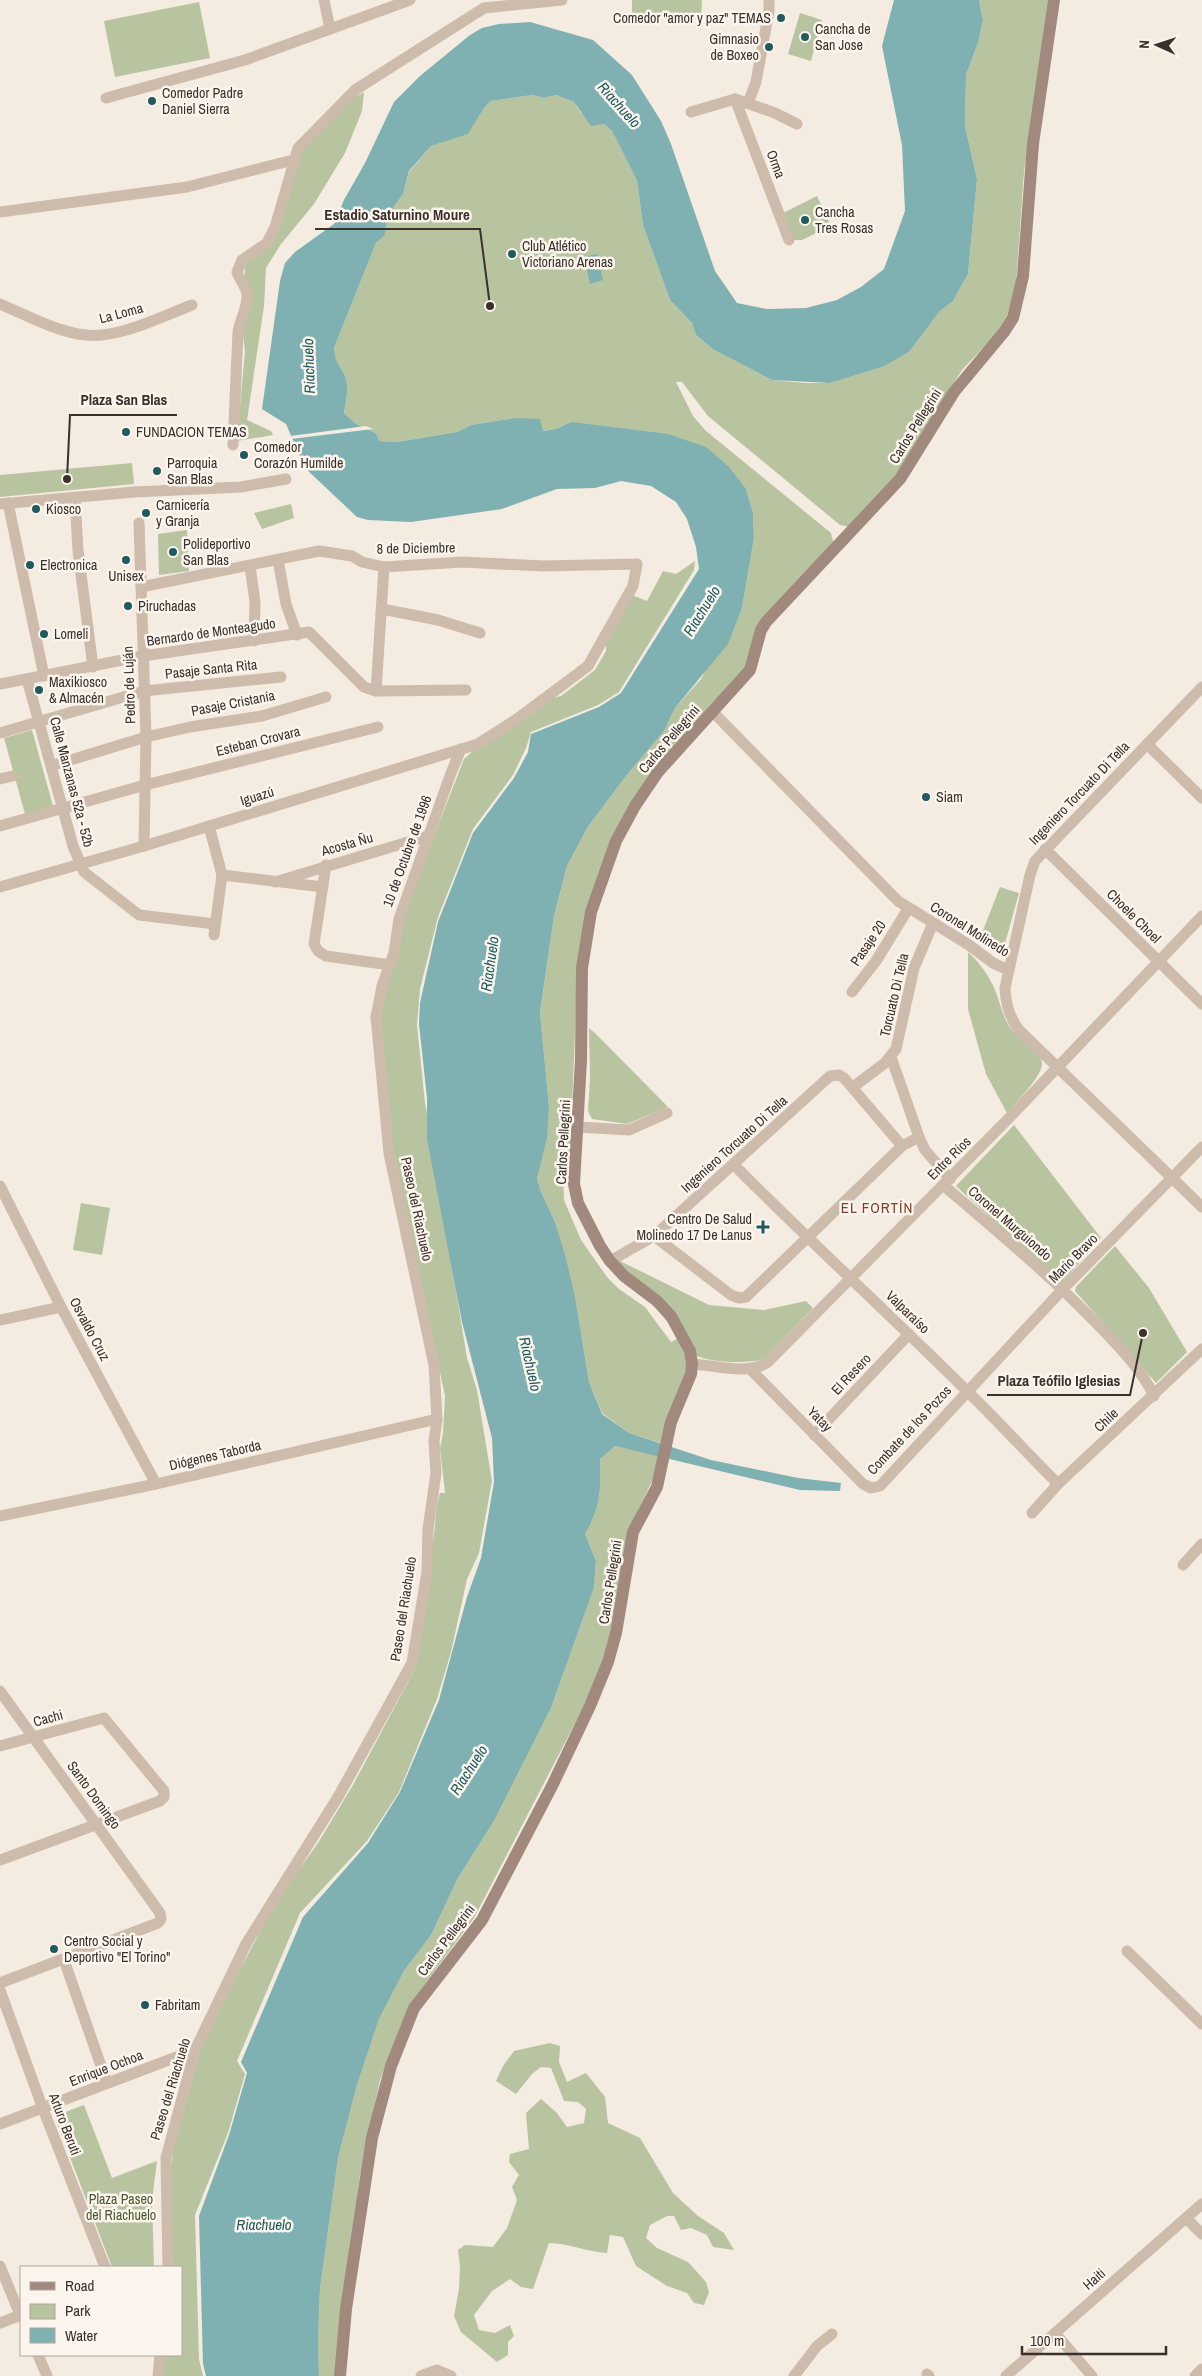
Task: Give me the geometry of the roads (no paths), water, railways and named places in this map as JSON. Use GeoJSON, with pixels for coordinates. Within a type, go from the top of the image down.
{"type":"FeatureCollection","features":[{"type":"Feature","properties":{"kind":"street"},"geometry":{"type":"LineString","coordinates":[[324,0],[330,29]]}},
{"type":"Feature","properties":{"kind":"street"},"geometry":{"type":"LineString","coordinates":[[106,98],[245,60],[410,0]]}},
{"type":"Feature","properties":{"kind":"street"},"geometry":{"type":"LineString","coordinates":[[233,445],[238,332],[240,320],[246,306],[247,292],[237,272],[242,260],[267,243],[275,227],[298,148],[356,90],[484,8],[562,0]]}},
{"type":"Feature","properties":{"kind":"street"},"geometry":{"type":"LineString","coordinates":[[748,103],[756,82],[769,11],[769,0]]}},
{"type":"Feature","properties":{"kind":"street","name":"Carlos Pellegrini"},"geometry":{"type":"LineString","coordinates":[[340,2376],[346,2309],[372,2138],[391,2066],[414,2008],[482,1920],[581,1728],[612,1650],[633,1532],[652,1498],[660,1475],[669,1431],[689,1380],[692,1364],[690,1351],[671,1316],[657,1301],[624,1276],[610,1261],[581,1211],[576,1194],[575,1174],[582,968],[588,928],[600,881],[616,841],[635,806],[658,772],[750,670],[761,630],[766,622],[900,479],[954,392],[1004,332],[1013,318],[1019,298],[1024,268],[1030,165],[1054,0]]}},
{"type":"Feature","properties":{"kind":"street"},"geometry":{"type":"LineString","coordinates":[[691,112],[735,99],[796,124]]}},
{"type":"Feature","properties":{"kind":"street","name":"Orma"},"geometry":{"type":"LineString","coordinates":[[735,99],[789,240]]}},
{"type":"Feature","properties":{"kind":"street"},"geometry":{"type":"LineString","coordinates":[[0,212],[187,187],[293,160]]}},
{"type":"Feature","properties":{"kind":"street","name":"La Loma"},"geometry":{"type":"LineString","coordinates":[[0,304],[68,332],[88,336],[116,332],[192,305]]}},
{"type":"Feature","properties":{"kind":"street"},"geometry":{"type":"LineString","coordinates":[[44,676],[4,504],[75,497],[241,487],[286,479]]}},
{"type":"Feature","properties":{"kind":"street"},"geometry":{"type":"LineString","coordinates":[[75,497],[78,551],[93,667]]}},
{"type":"Feature","properties":{"kind":"street","name":"Pedro de Luján"},"geometry":{"type":"LineString","coordinates":[[139,523],[146,737],[144,846]]}},
{"type":"Feature","properties":{"kind":"street","name":"8 de Diciembre"},"geometry":{"type":"LineString","coordinates":[[141,587],[319,551],[352,556],[362,562],[384,567],[462,562],[543,566],[637,564]]}},
{"type":"Feature","properties":{"kind":"street"},"geometry":{"type":"LineString","coordinates":[[278,560],[286,604],[297,635]]}},
{"type":"Feature","properties":{"kind":"street","name":"Iguazú"},"geometry":{"type":"LineString","coordinates":[[0,887],[144,846],[478,744],[518,719],[588,666],[633,586],[637,564]]}},
{"type":"Feature","properties":{"kind":"street"},"geometry":{"type":"LineString","coordinates":[[250,566],[255,602],[254,641]]}},
{"type":"Feature","properties":{"kind":"street"},"geometry":{"type":"LineString","coordinates":[[384,567],[376,691],[466,690]]}},
{"type":"Feature","properties":{"kind":"street"},"geometry":{"type":"LineString","coordinates":[[382,609],[438,620],[480,633]]}},
{"type":"Feature","properties":{"kind":"street","name":"Bernardo de Monteagudo"},"geometry":{"type":"LineString","coordinates":[[0,684],[144,656],[309,632],[364,687],[376,691]]}},
{"type":"Feature","properties":{"kind":"street","name":"Pasaje Santa Rita"},"geometry":{"type":"LineString","coordinates":[[0,733],[144,690],[281,677]]}},
{"type":"Feature","properties":{"kind":"street","name":"Calle Manzanas 52a - 52b"},"geometry":{"type":"LineString","coordinates":[[27,679],[40,722],[61,807],[80,864]]}},
{"type":"Feature","properties":{"kind":"street","name":"Ingeniero Torcuato Di Tella"},"geometry":{"type":"LineString","coordinates":[[1008,970],[1032,867],[1045,849],[1202,687]]}},
{"type":"Feature","properties":{"kind":"street","name":"Pasaje Cristanía"},"geometry":{"type":"LineString","coordinates":[[51,766],[146,737],[190,727],[262,716],[326,697]]}},
{"type":"Feature","properties":{"kind":"street","name":"Coronel Molinedo"},"geometry":{"type":"LineString","coordinates":[[712,712],[870,873],[908,909],[969,945],[992,963],[1008,970],[1006,996],[1010,1015],[1019,1030],[1059,1066],[1202,1207]]}},
{"type":"Feature","properties":{"kind":"street","name":"Esteban Crovara"},"geometry":{"type":"LineString","coordinates":[[0,826],[61,807],[145,785],[378,727]]}},
{"type":"Feature","properties":{"kind":"street"},"geometry":{"type":"LineString","coordinates":[[1147,744],[1202,798]]}},
{"type":"Feature","properties":{"kind":"street","name":"10 de Octubre de 1996"},"geometry":{"type":"LineString","coordinates":[[390,964],[394,953],[399,919],[428,836],[462,750]]}},
{"type":"Feature","properties":{"kind":"street"},"geometry":{"type":"LineString","coordinates":[[0,779],[13,776]]}},
{"type":"Feature","properties":{"kind":"street"},"geometry":{"type":"LineString","coordinates":[[80,864],[84,872],[139,915],[215,930],[222,875],[209,826]]}},
{"type":"Feature","properties":{"kind":"street","name":"Acosta Ñu"},"geometry":{"type":"LineString","coordinates":[[275,882],[326,865],[428,836]]}},
{"type":"Feature","properties":{"kind":"street","name":"Choele Choel"},"geometry":{"type":"LineString","coordinates":[[1045,849],[1202,1004]]}},
{"type":"Feature","properties":{"kind":"street"},"geometry":{"type":"LineString","coordinates":[[326,865],[314,944],[318,951],[326,956],[390,964]]}},
{"type":"Feature","properties":{"kind":"street","name":"Acosta Ñu"},"geometry":{"type":"LineString","coordinates":[[222,875],[323,888]]}},
{"type":"Feature","properties":{"kind":"street","name":"Pasaje 20"},"geometry":{"type":"LineString","coordinates":[[852,992],[876,961],[908,909]]}},
{"type":"Feature","properties":{"kind":"street","name":"Entre Ríos"},"geometry":{"type":"LineString","coordinates":[[750,1369],[760,1367],[768,1362],[1059,1066],[1202,916]]}},
{"type":"Feature","properties":{"kind":"street","name":"Torcuato Di Tella"},"geometry":{"type":"LineString","coordinates":[[853,1087],[891,1057],[900,1040],[914,968],[933,923]]}},
{"type":"Feature","properties":{"kind":"street","name":"Paseo del Riachuelo"},"geometry":{"type":"LineString","coordinates":[[168,2266],[166,2158],[195,2050],[246,1944],[338,1797],[412,1663],[426,1572],[428,1529],[436,1473],[434,1441],[437,1419],[434,1365],[389,1153],[376,1017],[382,986],[390,964]]}},
{"type":"Feature","properties":{"kind":"street","name":"Coronel Murguiondo"},"geometry":{"type":"LineString","coordinates":[[891,1057],[919,1137],[925,1150],[946,1182],[1063,1289],[1121,1349],[1143,1376],[1154,1396]]}},
{"type":"Feature","properties":{"kind":"street","name":"Ingeniero Torcuato Di Tella"},"geometry":{"type":"LineString","coordinates":[[610,1261],[654,1236],[830,1076],[840,1075],[853,1087]]}},
{"type":"Feature","properties":{"kind":"street"},"geometry":{"type":"LineString","coordinates":[[853,1087],[902,1146]]}},
{"type":"Feature","properties":{"kind":"street"},"geometry":{"type":"LineString","coordinates":[[578,1127],[629,1130],[667,1113]]}},
{"type":"Feature","properties":{"kind":"street"},"geometry":{"type":"LineString","coordinates":[[654,1236],[731,1295],[739,1298],[746,1297],[902,1146],[919,1137]]}},
{"type":"Feature","properties":{"kind":"street","name":"Mario Bravo"},"geometry":{"type":"LineString","coordinates":[[967,1390],[1202,1147]]}},
{"type":"Feature","properties":{"kind":"street","name":"Valparaíso"},"geometry":{"type":"LineString","coordinates":[[734,1165],[806,1238],[851,1278],[967,1390],[1058,1484]]}},
{"type":"Feature","properties":{"kind":"street","name":"Osvaldo Cruz"},"geometry":{"type":"LineString","coordinates":[[0,1186],[60,1307],[156,1484]]}},
{"type":"Feature","properties":{"kind":"street"},"geometry":{"type":"LineString","coordinates":[[0,1320],[60,1307]]}},
{"type":"Feature","properties":{"kind":"street","name":"El Resero"},"geometry":{"type":"LineString","coordinates":[[814,1435],[909,1334]]}},
{"type":"Feature","properties":{"kind":"street","name":"Chile"},"geometry":{"type":"LineString","coordinates":[[1032,1513],[1058,1484],[1202,1350]]}},
{"type":"Feature","properties":{"kind":"street"},"geometry":{"type":"LineString","coordinates":[[692,1364],[750,1369]]}},
{"type":"Feature","properties":{"kind":"street","name":"Yatay"},"geometry":{"type":"LineString","coordinates":[[750,1369],[863,1484],[871,1488]]}},
{"type":"Feature","properties":{"kind":"street","name":"Combate de los Pozos"},"geometry":{"type":"LineString","coordinates":[[871,1488],[880,1486],[967,1390]]}},
{"type":"Feature","properties":{"kind":"street","name":"Diógenes Taborda"},"geometry":{"type":"LineString","coordinates":[[0,1516],[156,1484],[437,1419]]}},
{"type":"Feature","properties":{"kind":"street"},"geometry":{"type":"LineString","coordinates":[[1183,1565],[1202,1544]]}},
{"type":"Feature","properties":{"kind":"street","name":"Santo Domingo"},"geometry":{"type":"LineString","coordinates":[[0,1691],[160,1913],[161,1919],[158,1923],[64,1960]]}},
{"type":"Feature","properties":{"kind":"street","name":"Cachi"},"geometry":{"type":"LineString","coordinates":[[0,1746],[104,1718],[164,1790],[164,1797],[160,1801],[96,1824]]}},
{"type":"Feature","properties":{"kind":"street"},"geometry":{"type":"LineString","coordinates":[[0,1860],[96,1824]]}},
{"type":"Feature","properties":{"kind":"street"},"geometry":{"type":"LineString","coordinates":[[1127,1951],[1202,2024]]}},
{"type":"Feature","properties":{"kind":"street"},"geometry":{"type":"LineString","coordinates":[[0,1983],[64,1960],[107,2083]]}},
{"type":"Feature","properties":{"kind":"street","name":"Arturo Beruti"},"geometry":{"type":"LineString","coordinates":[[0,1990],[43,2108],[105,2266]]}},
{"type":"Feature","properties":{"kind":"street","name":"Enrique Ochoa"},"geometry":{"type":"LineString","coordinates":[[0,2124],[195,2050]]}},
{"type":"Feature","properties":{"kind":"street","name":"Haiti"},"geometry":{"type":"LineString","coordinates":[[1006,2376],[1202,2204]]}},
{"type":"Feature","properties":{"kind":"street"},"geometry":{"type":"LineString","coordinates":[[1186,2218],[1202,2234]]}},
{"type":"Feature","properties":{"kind":"street"},"geometry":{"type":"LineString","coordinates":[[0,2266],[20,2314]]}},
{"type":"Feature","properties":{"kind":"street"},"geometry":{"type":"LineString","coordinates":[[0,2323],[20,2316]]}},
{"type":"Feature","properties":{"kind":"street"},"geometry":{"type":"LineString","coordinates":[[1055,2333],[1092,2376]]}},
{"type":"Feature","properties":{"kind":"street"},"geometry":{"type":"LineString","coordinates":[[794,2376],[817,2346],[832,2334]]}},
{"type":"Feature","properties":{"kind":"street"},"geometry":{"type":"LineString","coordinates":[[38,2356],[47,2376]]}},
{"type":"Feature","properties":{"kind":"street"},"geometry":{"type":"LineString","coordinates":[[158,2376],[160,2356]]}},
{"type":"Feature","properties":{"kind":"street"},"geometry":{"type":"LineString","coordinates":[[1195,2376],[1202,2369]]}},
{"type":"Feature","properties":{"kind":"street"},"geometry":{"type":"LineString","coordinates":[[421,2376],[437,2370],[451,2376]]}},
{"type":"Feature","properties":{"kind":"water","name":"Riachuelo"},"geometry":{"type":"Polygon","coordinates":[[[894,0],[979,0],[983,21],[978,43],[966,75],[965,126],[977,179],[968,274],[953,301],[940,311],[909,352],[884,366],[830,383],[772,380],[714,350],[696,335],[692,323],[670,300],[643,225],[637,181],[612,131],[604,124],[591,126],[574,102],[556,95],[544,98],[532,95],[491,101],[484,108],[468,134],[431,146],[409,171],[403,194],[388,215],[385,235],[376,243],[334,348],[336,359],[347,383],[344,413],[356,424],[376,433],[379,441],[397,442],[457,432],[471,425],[515,418],[540,419],[543,431],[556,429],[571,422],[668,434],[706,447],[729,467],[746,489],[753,513],[754,538],[742,608],[728,644],[675,708],[664,731],[626,776],[587,828],[567,866],[554,916],[540,1013],[549,1106],[547,1138],[537,1178],[541,1192],[555,1222],[565,1255],[575,1296],[589,1382],[602,1414],[629,1433],[711,1460],[798,1478],[841,1483],[840,1491],[800,1490],[615,1446],[600,1459],[599,1498],[594,1515],[585,1534],[596,1561],[594,1588],[551,1708],[494,1821],[458,1878],[431,1935],[404,1971],[379,2019],[357,2085],[338,2158],[320,2289],[319,2376],[206,2376],[203,2364],[199,2216],[229,2135],[247,2073],[241,2062],[303,1917],[368,1843],[400,1792],[439,1700],[467,1597],[481,1558],[494,1482],[492,1438],[462,1322],[427,1139],[427,1098],[419,1024],[420,1003],[438,922],[473,833],[514,778],[528,752],[531,734],[599,707],[621,693],[699,569],[696,547],[687,519],[676,502],[651,486],[621,481],[595,488],[557,489],[502,509],[411,522],[368,520],[357,517],[305,468],[286,424],[262,409],[280,281],[285,263],[295,252],[334,224],[344,200],[365,163],[394,102],[420,76],[470,35],[482,28],[499,24],[530,22],[593,40],[632,75],[661,121],[671,144],[715,271],[737,303],[767,309],[806,308],[837,300],[861,287],[884,269],[905,211],[902,145],[882,46],[894,0]]]}},
{"type":"Feature","properties":{"kind":"water"},"geometry":{"type":"Polygon","coordinates":[[[597,254],[603,280],[590,284],[584,257],[597,254]]]}},
{"type":"Feature","properties":{"kind":"place","name":"Comedor \"amor y paz\" TEMAS"},"geometry":{"type":"Point","coordinates":[781,18]}},
{"type":"Feature","properties":{"kind":"place","name":"Cancha de San Jose"},"geometry":{"type":"Point","coordinates":[805,37]}},
{"type":"Feature","properties":{"kind":"place","name":"Gimnasio de Boxeo"},"geometry":{"type":"Point","coordinates":[769,47]}},
{"type":"Feature","properties":{"kind":"place","name":"Comedor Padre Daniel Sierra"},"geometry":{"type":"Point","coordinates":[152,101]}},
{"type":"Feature","properties":{"kind":"place","name":"Cancha Tres Rosas"},"geometry":{"type":"Point","coordinates":[805,220]}},
{"type":"Feature","properties":{"kind":"place","name":"Club Atlético Victoriano Arenas"},"geometry":{"type":"Point","coordinates":[512,254]}},
{"type":"Feature","properties":{"kind":"place","name":"Estadio Saturnino Moure"},"geometry":{"type":"Point","coordinates":[490,306]}},
{"type":"Feature","properties":{"kind":"place","name":"FUNDACION TEMAS"},"geometry":{"type":"Point","coordinates":[126,432]}},
{"type":"Feature","properties":{"kind":"place","name":"Comedor Corazón Humilde"},"geometry":{"type":"Point","coordinates":[244,455]}},
{"type":"Feature","properties":{"kind":"place","name":"Parroquia San Blas"},"geometry":{"type":"Point","coordinates":[157,471]}},
{"type":"Feature","properties":{"kind":"place","name":"Plaza San Blas"},"geometry":{"type":"Point","coordinates":[67,479]}},
{"type":"Feature","properties":{"kind":"place","name":"Kiosco"},"geometry":{"type":"Point","coordinates":[36,509]}},
{"type":"Feature","properties":{"kind":"place","name":"Carnicería y Granja"},"geometry":{"type":"Point","coordinates":[146,513]}},
{"type":"Feature","properties":{"kind":"place","name":"Polideportivo San Blas"},"geometry":{"type":"Point","coordinates":[173,552]}},
{"type":"Feature","properties":{"kind":"place","name":"Unisex"},"geometry":{"type":"Point","coordinates":[126,560]}},
{"type":"Feature","properties":{"kind":"place","name":"Electronica"},"geometry":{"type":"Point","coordinates":[30,565]}},
{"type":"Feature","properties":{"kind":"place","name":"Piruchadas"},"geometry":{"type":"Point","coordinates":[128,606]}},
{"type":"Feature","properties":{"kind":"place","name":"Lomeli"},"geometry":{"type":"Point","coordinates":[44,634]}},
{"type":"Feature","properties":{"kind":"place","name":"Maxikiosco & Almacén"},"geometry":{"type":"Point","coordinates":[39,690]}},
{"type":"Feature","properties":{"kind":"place","name":"Siam"},"geometry":{"type":"Point","coordinates":[926,797]}},
{"type":"Feature","properties":{"kind":"place","name":"Centro De Salud Molinedo 17 De Lanus"},"geometry":{"type":"Point","coordinates":[763,1227]}},
{"type":"Feature","properties":{"kind":"place","name":"Plaza Teófilo Iglesias"},"geometry":{"type":"Point","coordinates":[1143,1333]}},
{"type":"Feature","properties":{"kind":"place","name":"Centro Social y Deportivo \"El Torino\""},"geometry":{"type":"Point","coordinates":[54,1949]}},
{"type":"Feature","properties":{"kind":"place","name":"Fabritam"},"geometry":{"type":"Point","coordinates":[145,2005]}},
{"type":"Feature","properties":{"kind":"district","name":"EL FORTÍN"},"geometry":{"type":"Point","coordinates":[877,1208]}},
{"type":"Feature","properties":{"kind":"park label","name":"Plaza Paseo del Riachuelo"},"geometry":{"type":"Point","coordinates":[121,2208]}}]}
